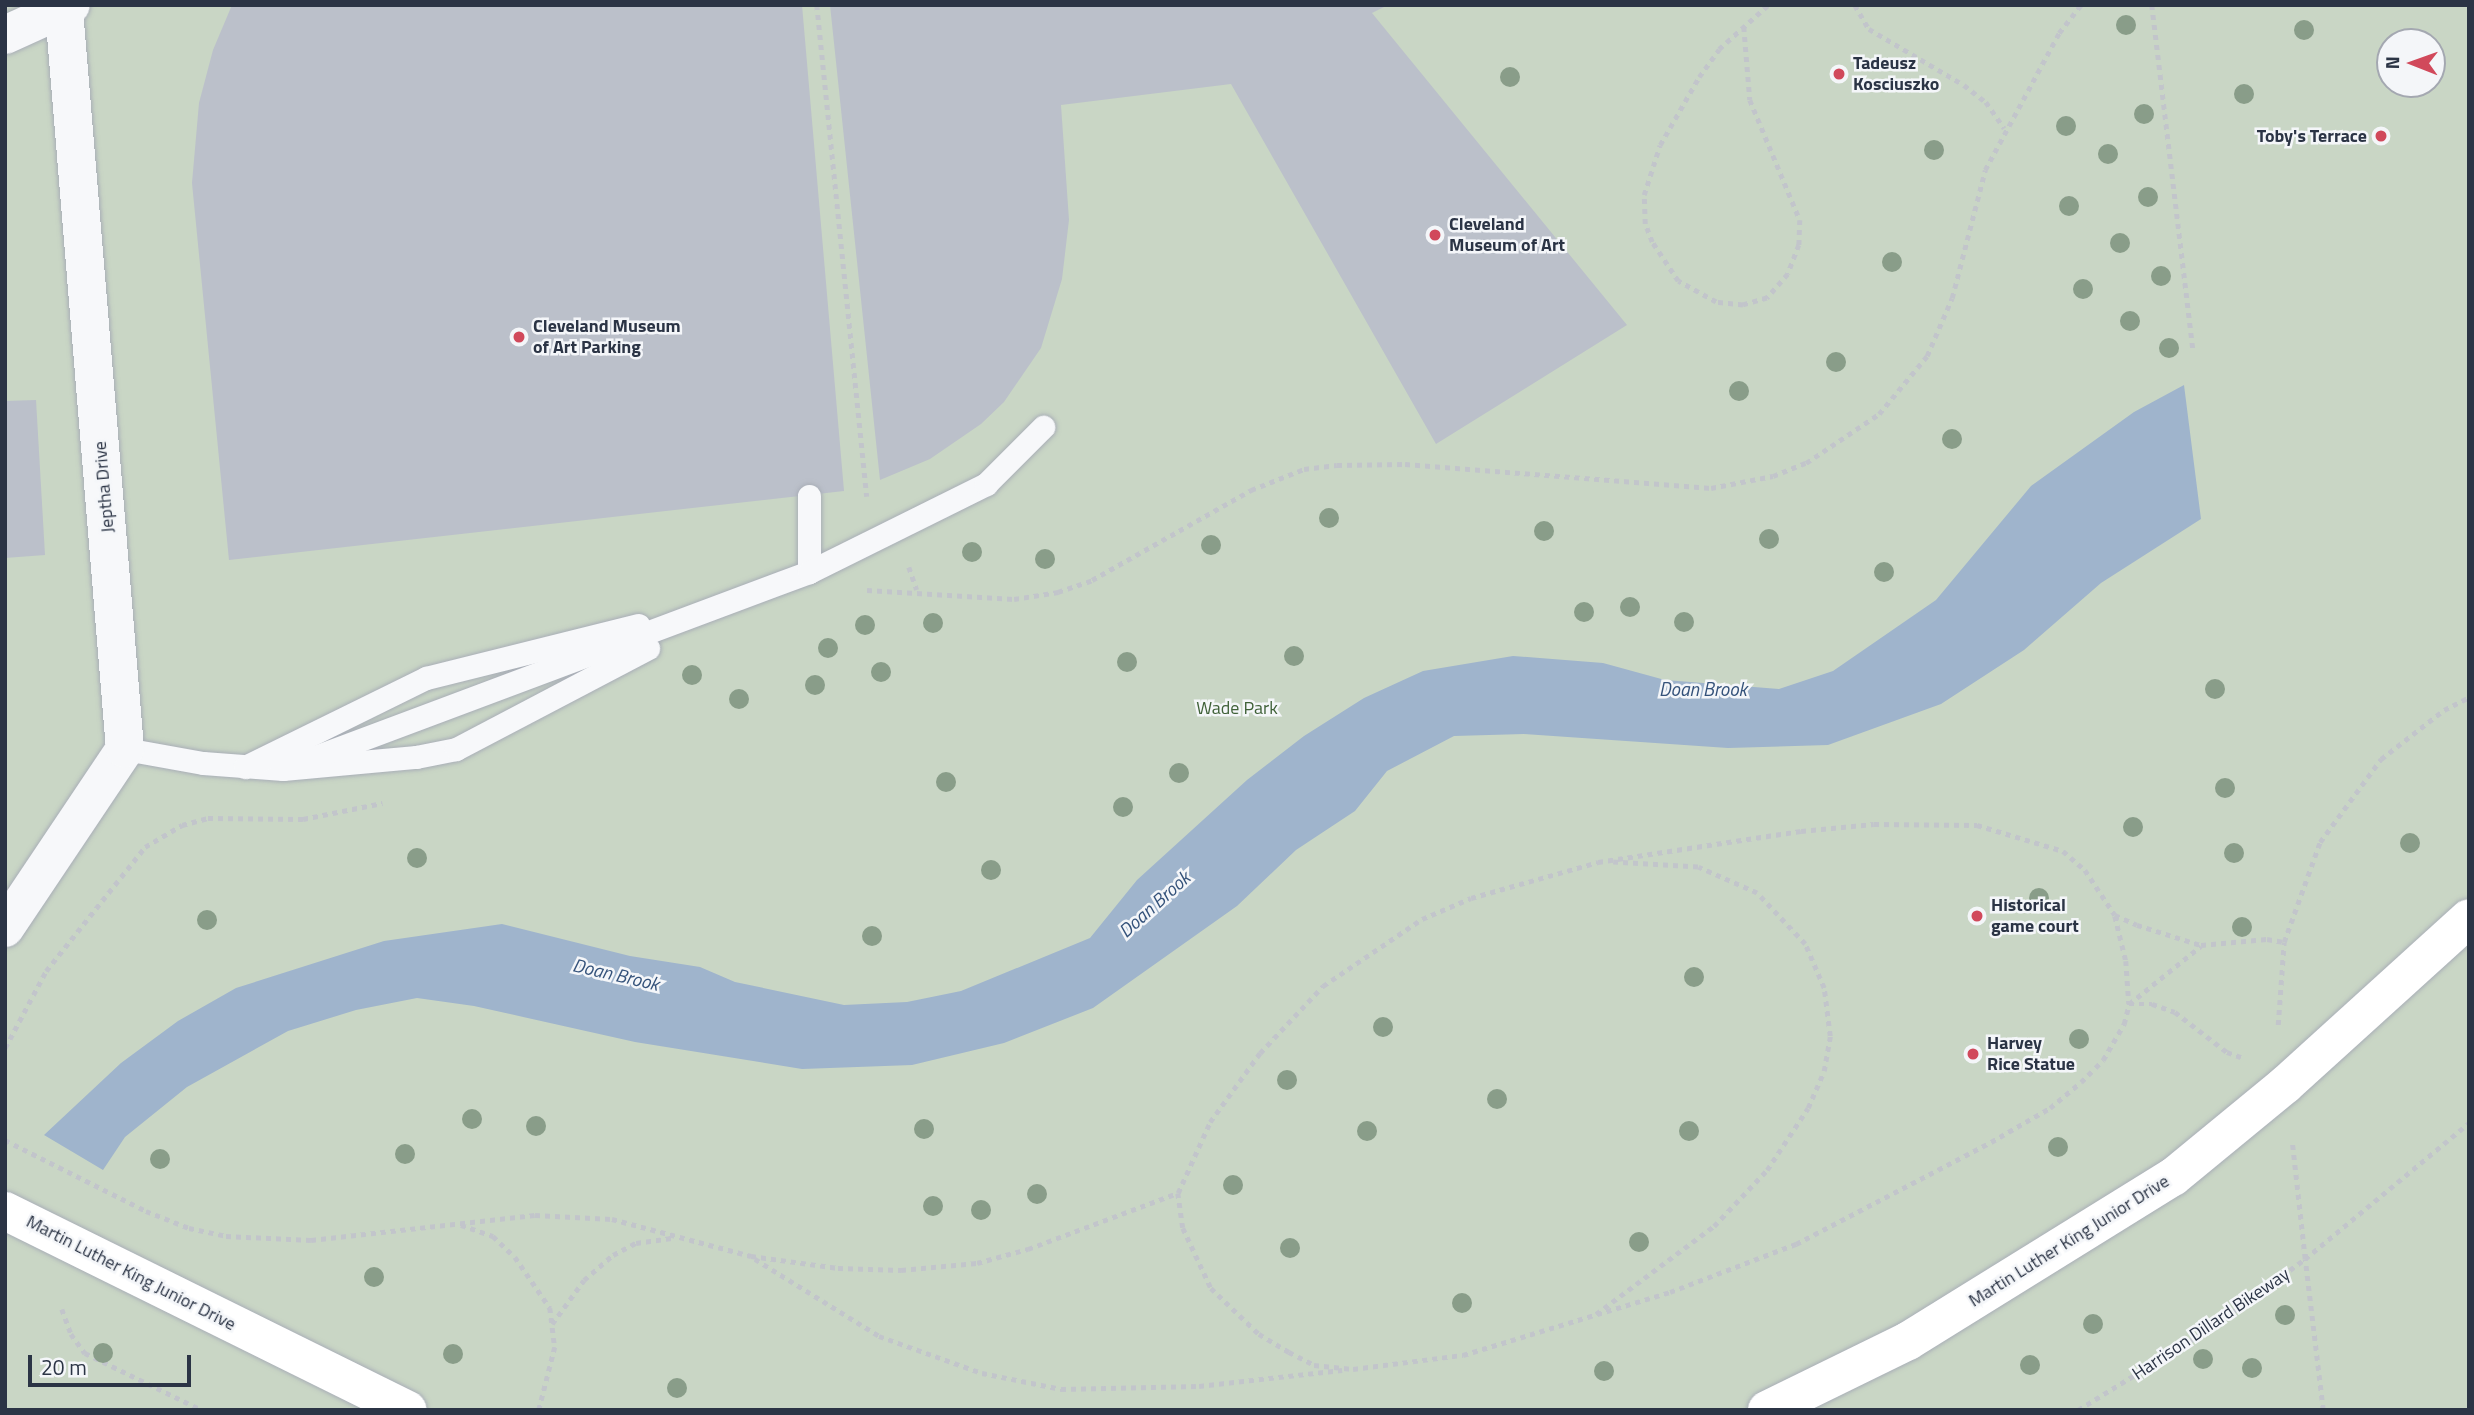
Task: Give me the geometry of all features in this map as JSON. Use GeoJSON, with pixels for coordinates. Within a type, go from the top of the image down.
{"type":"FeatureCollection","features":[{"type":"Feature","properties":{"kind":"main road","name":"Martin Luther King Junior Drive"},"geometry":{"type":"LineString","coordinates":[[1767,1410],[1908,1341],[2111,1219],[2173,1177],[2285,1085],[2469,918]]}},
{"type":"Feature","properties":{"kind":"main road","name":"Martin Luther King Junior Drive"},"geometry":{"type":"LineString","coordinates":[[5,1210],[407,1410]]}},
{"type":"Feature","properties":{"kind":"street"},"geometry":{"type":"LineString","coordinates":[[5,35],[67,7]]}},
{"type":"Feature","properties":{"kind":"street","name":"Jeptha Drive"},"geometry":{"type":"LineString","coordinates":[[67,7],[125,749]]}},
{"type":"Feature","properties":{"kind":"street"},"geometry":{"type":"LineString","coordinates":[[5,928],[125,749]]}},
{"type":"Feature","properties":{"kind":"lane"},"geometry":{"type":"LineString","coordinates":[[284,769],[809,572],[986,484],[1043,427]]}},
{"type":"Feature","properties":{"kind":"lane"},"geometry":{"type":"LineString","coordinates":[[809,496],[809,572]]}},
{"type":"Feature","properties":{"kind":"lane"},"geometry":{"type":"LineString","coordinates":[[125,749],[243,768],[284,769],[370,765],[456,749],[737,601]]}},
{"type":"Feature","properties":{"kind":"lane"},"geometry":{"type":"LineString","coordinates":[[243,768],[426,678],[737,601]]}},
{"type":"Feature","properties":{"kind":"path"},"geometry":{"type":"LineString","coordinates":[[817,5],[867,496]]}},
{"type":"Feature","properties":{"kind":"path"},"geometry":{"type":"LineString","coordinates":[[1744,27],[1750,100],[1800,220],[1799,245],[1788,274],[1767,298],[1743,305],[1716,302],[1678,281],[1652,242],[1644,211],[1652,162],[1677,111],[1719,49],[1768,5]]}},
{"type":"Feature","properties":{"kind":"path"},"geometry":{"type":"LineString","coordinates":[[1855,5],[1869,29],[1964,85],[1986,102],[2004,128]]}},
{"type":"Feature","properties":{"kind":"path"},"geometry":{"type":"LineString","coordinates":[[854,592],[917,590],[971,598],[1014,599],[1058,592],[1092,580],[1251,490],[1304,469],[1405,464],[1711,488],[1773,476],[1806,463],[1879,414],[1927,356],[1945,318],[1970,216],[2004,128],[2059,33],[2081,5]]}},
{"type":"Feature","properties":{"kind":"path"},"geometry":{"type":"LineString","coordinates":[[2152,5],[2193,351]]}},
{"type":"Feature","properties":{"kind":"path"},"geometry":{"type":"LineString","coordinates":[[907,561],[917,590]]}},
{"type":"Feature","properties":{"kind":"path"},"geometry":{"type":"LineString","coordinates":[[2276,1008],[2284,942],[2320,842],[2357,786],[2408,736],[2469,696]]}},
{"type":"Feature","properties":{"kind":"path"},"geometry":{"type":"LineString","coordinates":[[5,1048],[46,971],[113,881],[145,847],[182,825],[208,818],[303,819],[396,799]]}},
{"type":"Feature","properties":{"kind":"path"},"geometry":{"type":"LineString","coordinates":[[751,1256],[879,1336],[982,1373],[1061,1389],[1199,1386],[1353,1369],[1463,1356],[1591,1318],[1796,1244],[2050,1108],[2104,1060],[2124,1024],[2129,1004],[2126,961],[2115,915],[2085,870],[2063,851],[1977,825],[1838,828],[1685,846],[1598,862],[1471,898],[1422,919],[1324,986],[1260,1052],[1210,1122],[1178,1193],[1184,1228],[1196,1261],[1211,1289],[1230,1309],[1259,1334],[1314,1365],[1353,1369]]}},
{"type":"Feature","properties":{"kind":"path"},"geometry":{"type":"LineString","coordinates":[[1591,1318],[1714,1226],[1767,1170],[1808,1108],[1824,1070],[1830,1036],[1824,988],[1805,944],[1757,893],[1698,867],[1663,862],[1598,862]]}},
{"type":"Feature","properties":{"kind":"path"},"geometry":{"type":"LineString","coordinates":[[2115,915],[2202,945],[2267,939],[2284,942]]}},
{"type":"Feature","properties":{"kind":"path"},"geometry":{"type":"LineString","coordinates":[[2129,1004],[2202,945]]}},
{"type":"Feature","properties":{"kind":"path"},"geometry":{"type":"LineString","coordinates":[[2129,1004],[2152,1004],[2175,1012],[2227,1052],[2265,1065],[2285,1085]]}},
{"type":"Feature","properties":{"kind":"path"},"geometry":{"type":"LineString","coordinates":[[2323,1410],[2305,1259],[2469,1123]]}},
{"type":"Feature","properties":{"kind":"path","name":"Harrison Dillard Bikeway"},"geometry":{"type":"LineString","coordinates":[[2078,1410],[2209,1329],[2305,1259],[2291,1130]]}},
{"type":"Feature","properties":{"kind":"path"},"geometry":{"type":"LineString","coordinates":[[5,1140],[146,1211],[190,1228],[226,1236],[311,1240],[535,1215],[612,1220],[751,1256],[838,1268],[901,1270],[977,1263],[1178,1193]]}},
{"type":"Feature","properties":{"kind":"path"},"geometry":{"type":"LineString","coordinates":[[457,1224],[493,1236],[515,1256],[550,1308],[555,1347],[539,1410]]}},
{"type":"Feature","properties":{"kind":"path"},"geometry":{"type":"LineString","coordinates":[[552,1325],[584,1280],[613,1255],[636,1243],[676,1237]]}},
{"type":"Feature","properties":{"kind":"path"},"geometry":{"type":"LineString","coordinates":[[62,1309],[71,1334],[85,1353],[202,1410]]}},
{"type":"Feature","properties":{"kind":"green space","name":"Wade Park"},"geometry":{"type":"Polygon","coordinates":[[[5,5],[2469,5],[2469,1410],[5,1410],[5,5]]]}},
{"type":"Feature","properties":{"kind":"water","name":"Doan Brook"},"geometry":{"type":"Polygon","coordinates":[[[2184,385],[2201,519],[2101,583],[2024,650],[1941,704],[1828,745],[1728,748],[1524,734],[1454,736],[1387,771],[1355,811],[1296,850],[1237,906],[1093,1008],[1004,1043],[912,1065],[802,1069],[635,1042],[474,1006],[417,998],[356,1010],[288,1031],[187,1087],[125,1137],[103,1170],[44,1135],[121,1063],[178,1021],[236,988],[384,941],[502,924],[630,956],[700,967],[735,982],[844,1005],[907,1002],[961,991],[1090,938],[1137,880],[1247,780],[1304,736],[1364,698],[1423,671],[1513,656],[1603,663],[1665,680],[1779,689],[1833,671],[1936,600],[2031,486],[2134,412],[2184,385]]]}},
{"type":"Feature","properties":{"kind":"building","name":"Cleveland Museum of Art Parking"},"geometry":{"type":"Polygon","coordinates":[[[232,5],[802,5],[844,491],[229,560],[192,183],[199,103],[213,50],[232,5]]]}},
{"type":"Feature","properties":{"kind":"building","name":"Cleveland Museum of Art"},"geometry":{"type":"Polygon","coordinates":[[[830,5],[1388,5],[1372,13],[1627,325],[1436,444],[1231,84],[1061,105],[1069,220],[1062,279],[1041,348],[1004,402],[981,424],[930,459],[880,480],[830,5]]]}},
{"type":"Feature","properties":{"kind":"building"},"geometry":{"type":"Polygon","coordinates":[[[36,400],[45,555],[5,558],[5,401],[36,400]]]}},
{"type":"Feature","properties":{"kind":"place","name":"Tadeusz Kosciuszko"},"geometry":{"type":"Point","coordinates":[1839,74]}},
{"type":"Feature","properties":{"kind":"place","name":"Toby's Terrace"},"geometry":{"type":"Point","coordinates":[2381,136]}},
{"type":"Feature","properties":{"kind":"place","name":"Cleveland Museum of Art"},"geometry":{"type":"Point","coordinates":[1435,235]}},
{"type":"Feature","properties":{"kind":"place","name":"Cleveland Museum of Art Parking"},"geometry":{"type":"Point","coordinates":[519,337]}},
{"type":"Feature","properties":{"kind":"place","name":"Historical game court"},"geometry":{"type":"Point","coordinates":[1977,916]}},
{"type":"Feature","properties":{"kind":"place","name":"Harvey Rice Statue"},"geometry":{"type":"Point","coordinates":[1973,1054]}}]}
